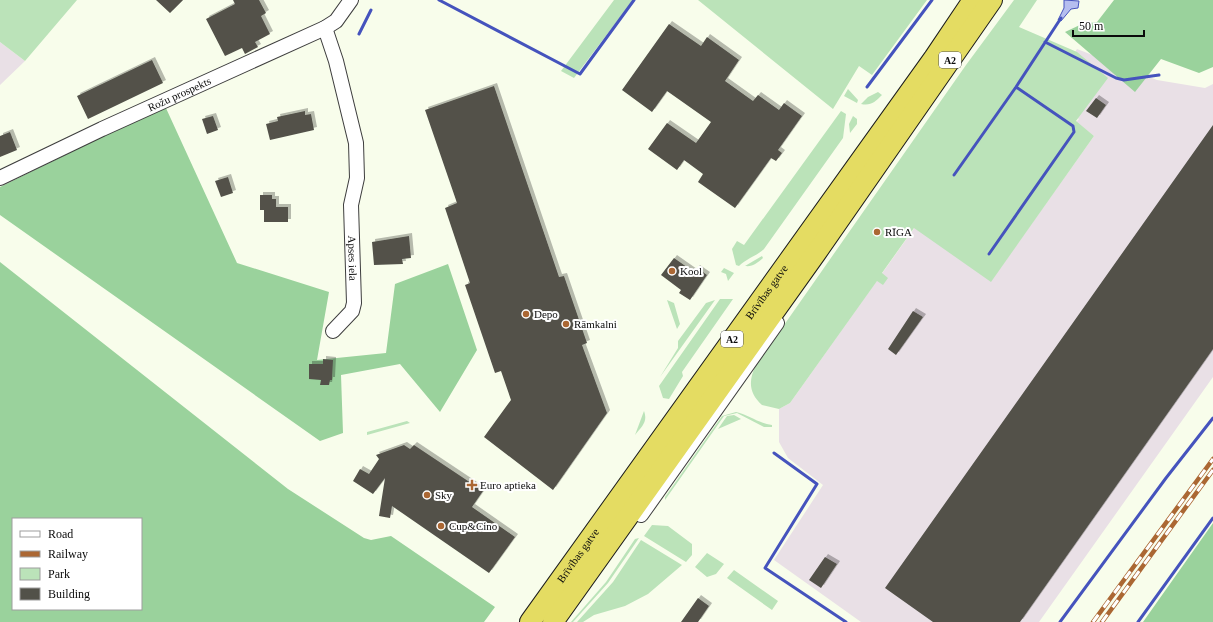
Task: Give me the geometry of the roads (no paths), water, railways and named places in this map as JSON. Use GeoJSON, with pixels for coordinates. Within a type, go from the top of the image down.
{"type":"FeatureCollection","features":[{"type":"Feature","properties":{"kind":"highway","name":"Brīvības gatve"},"geometry":{"type":"LineString","coordinates":[[530,622],[934,58],[973,0]]}},
{"type":"Feature","properties":{"kind":"highway","name":"Brīvības gatve"},"geometry":{"type":"LineString","coordinates":[[553,622],[816,253],[992,0]]}},
{"type":"Feature","properties":{"kind":"street","name":"Rožu prospekts"},"geometry":{"type":"LineString","coordinates":[[0,178],[102,129],[325,28],[336,21],[351,0]]}},
{"type":"Feature","properties":{"kind":"street","name":"Apses iela"},"geometry":{"type":"LineString","coordinates":[[325,28],[334,56],[356,143],[357,178],[350,205],[354,304],[352,311],[333,331]]}},
{"type":"Feature","properties":{"kind":"street"},"geometry":{"type":"LineString","coordinates":[[564,622],[762,347],[794,299],[816,253]]}},
{"type":"Feature","properties":{"kind":"water"},"geometry":{"type":"Polygon","coordinates":[[[1064,0],[1079,1],[1078,8],[1071,9],[1061,21],[1058,20],[1064,8],[1064,0]]]}},
{"type":"Feature","properties":{"kind":"waterway"},"geometry":{"type":"LineString","coordinates":[[439,0],[580,74],[634,0]]}},
{"type":"Feature","properties":{"kind":"waterway"},"geometry":{"type":"LineString","coordinates":[[867,87],[932,0]]}},
{"type":"Feature","properties":{"kind":"waterway"},"geometry":{"type":"LineString","coordinates":[[359,34],[371,10]]}},
{"type":"Feature","properties":{"kind":"waterway"},"geometry":{"type":"LineString","coordinates":[[954,175],[1016,87],[1061,18]]}},
{"type":"Feature","properties":{"kind":"waterway"},"geometry":{"type":"LineString","coordinates":[[1045,42],[1116,78],[1124,80],[1159,75]]}},
{"type":"Feature","properties":{"kind":"waterway"},"geometry":{"type":"LineString","coordinates":[[989,254],[1074,132],[1073,126],[1016,87]]}},
{"type":"Feature","properties":{"kind":"waterway"},"geometry":{"type":"LineString","coordinates":[[1060,622],[1166,478],[1213,418]]}},
{"type":"Feature","properties":{"kind":"waterway"},"geometry":{"type":"LineString","coordinates":[[774,453],[817,484],[765,568],[846,622]]}},
{"type":"Feature","properties":{"kind":"waterway"},"geometry":{"type":"LineString","coordinates":[[1138,622],[1213,518]]}},
{"type":"Feature","properties":{"kind":"railway"},"geometry":{"type":"LineString","coordinates":[[1093,622],[1213,459]]}},
{"type":"Feature","properties":{"kind":"railway"},"geometry":{"type":"LineString","coordinates":[[1102,622],[1213,470]]}},
{"type":"Feature","properties":{"kind":"place","name":"RĪGA"},"geometry":{"type":"Point","coordinates":[877,232]}},
{"type":"Feature","properties":{"kind":"place","name":"Kool"},"geometry":{"type":"Point","coordinates":[672,271]}},
{"type":"Feature","properties":{"kind":"place","name":"Depo"},"geometry":{"type":"Point","coordinates":[526,314]}},
{"type":"Feature","properties":{"kind":"place","name":"Rāmkalni"},"geometry":{"type":"Point","coordinates":[566,324]}},
{"type":"Feature","properties":{"kind":"place","name":"Euro aptieka"},"geometry":{"type":"Point","coordinates":[472,485]}},
{"type":"Feature","properties":{"kind":"place","name":"Sky"},"geometry":{"type":"Point","coordinates":[427,495]}},
{"type":"Feature","properties":{"kind":"place","name":"Cup&Cino"},"geometry":{"type":"Point","coordinates":[441,526]}}]}
